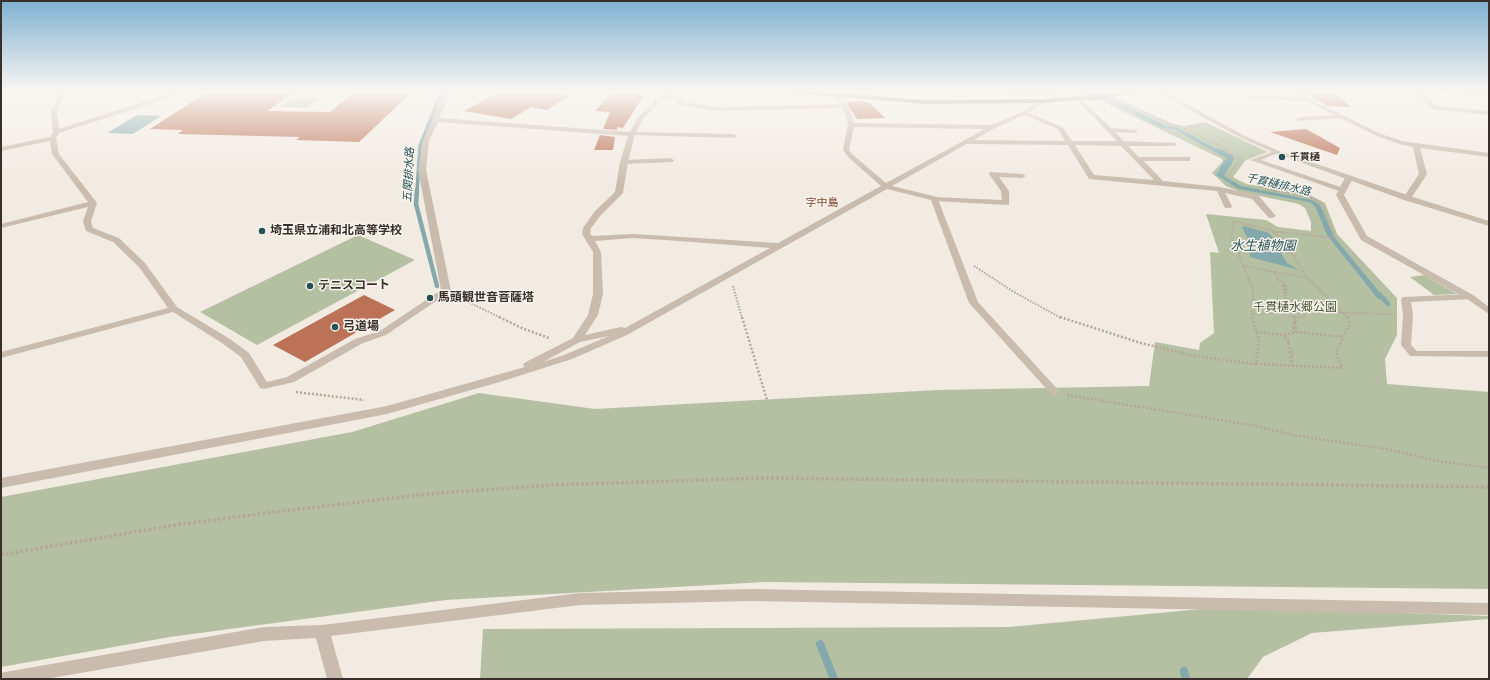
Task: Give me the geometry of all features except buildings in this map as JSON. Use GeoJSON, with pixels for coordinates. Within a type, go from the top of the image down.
{"type":"FeatureCollection","features":[{"type":"Feature","properties":{"kind":"street"},"geometry":{"type":"LineString","coordinates":[[54,123],[56,154],[93,203]]}},
{"type":"Feature","properties":{"kind":"street"},"geometry":{"type":"LineString","coordinates":[[1,149],[54,135],[91,123]]}},
{"type":"Feature","properties":{"kind":"street"},"geometry":{"type":"LineString","coordinates":[[93,203],[87,221],[89,229],[116,240],[142,264],[174,309],[226,341],[245,355],[264,386],[290,380],[359,341],[383,333],[446,291],[422,170],[426,141],[433,123]]}},
{"type":"Feature","properties":{"kind":"street"},"geometry":{"type":"LineString","coordinates":[[487,123],[632,134],[734,136]]}},
{"type":"Feature","properties":{"kind":"street"},"geometry":{"type":"LineString","coordinates":[[577,340],[593,315],[598,294],[597,252],[586,234],[591,221],[619,192],[624,162],[632,134],[638,123]]}},
{"type":"Feature","properties":{"kind":"street"},"geometry":{"type":"LineString","coordinates":[[1,483],[387,410],[507,377],[568,357],[631,329],[1002,123]]}},
{"type":"Feature","properties":{"kind":"street"},"geometry":{"type":"LineString","coordinates":[[1047,123],[1060,128],[1092,177],[1220,189],[1255,197],[1272,216]]}},
{"type":"Feature","properties":{"kind":"street"},"geometry":{"type":"LineString","coordinates":[[1102,123],[1161,183]]}},
{"type":"Feature","properties":{"kind":"street"},"geometry":{"type":"LineString","coordinates":[[1218,123],[1277,152],[1406,198],[1489,224]]}},
{"type":"Feature","properties":{"kind":"street"},"geometry":{"type":"LineString","coordinates":[[1353,123],[1379,135],[1416,146],[1489,155]]}},
{"type":"Feature","properties":{"kind":"street"},"geometry":{"type":"LineString","coordinates":[[993,127],[851,124],[846,150],[850,156],[886,187],[934,199],[1006,204],[1005,191],[992,174],[1022,176]]}},
{"type":"Feature","properties":{"kind":"street"},"geometry":{"type":"LineString","coordinates":[[1109,130],[1135,130]]}},
{"type":"Feature","properties":{"kind":"street"},"geometry":{"type":"LineString","coordinates":[[966,142],[1174,144]]}},
{"type":"Feature","properties":{"kind":"street"},"geometry":{"type":"LineString","coordinates":[[1406,198],[1423,174],[1416,146]]}},
{"type":"Feature","properties":{"kind":"street"},"geometry":{"type":"LineString","coordinates":[[1277,152],[1254,160],[1342,189]]}},
{"type":"Feature","properties":{"kind":"street"},"geometry":{"type":"LineString","coordinates":[[1137,159],[1187,159]]}},
{"type":"Feature","properties":{"kind":"street"},"geometry":{"type":"LineString","coordinates":[[624,162],[670,160]]}},
{"type":"Feature","properties":{"kind":"street"},"geometry":{"type":"LineString","coordinates":[[1349,178],[1340,195],[1364,238],[1470,297],[1489,311]]}},
{"type":"Feature","properties":{"kind":"street"},"geometry":{"type":"LineString","coordinates":[[1220,189],[1228,206]]}},
{"type":"Feature","properties":{"kind":"street"},"geometry":{"type":"LineString","coordinates":[[934,199],[974,303],[1055,392]]}},
{"type":"Feature","properties":{"kind":"street"},"geometry":{"type":"LineString","coordinates":[[1,226],[93,203]]}},
{"type":"Feature","properties":{"kind":"street"},"geometry":{"type":"LineString","coordinates":[[589,240],[613,237],[679,238],[779,246]]}},
{"type":"Feature","properties":{"kind":"street"},"geometry":{"type":"LineString","coordinates":[[1470,297],[1406,299],[1408,315],[1406,345],[1414,354],[1489,354]]}},
{"type":"Feature","properties":{"kind":"street"},"geometry":{"type":"LineString","coordinates":[[1,355],[174,309]]}},
{"type":"Feature","properties":{"kind":"street"},"geometry":{"type":"LineString","coordinates":[[507,377],[577,340],[608,332],[631,329]]}},
{"type":"Feature","properties":{"kind":"street"},"geometry":{"type":"LineString","coordinates":[[5,679],[264,634],[322,631],[580,599],[744,595],[1489,610]]}},
{"type":"Feature","properties":{"kind":"street"},"geometry":{"type":"LineString","coordinates":[[322,631],[335,679]]}},
{"type":"Feature","properties":{"kind":"path"},"geometry":{"type":"LineString","coordinates":[[1167,123],[1181,127],[1241,159],[1227,176],[1238,182]]}},
{"type":"Feature","properties":{"kind":"path"},"geometry":{"type":"LineString","coordinates":[[1213,143],[1227,140]]}},
{"type":"Feature","properties":{"kind":"path"},"geometry":{"type":"LineString","coordinates":[[1256,364],[1259,340],[1251,314],[1252,290],[1232,236],[1234,221],[1272,231],[1335,238],[1321,203],[1309,197],[1258,188]]}},
{"type":"Feature","properties":{"kind":"path"},"geometry":{"type":"LineString","coordinates":[[956,257],[1014,292],[1062,318],[1141,343],[1194,356],[1256,364],[1342,368],[1336,352],[1350,324],[1350,320],[1345,313],[1309,278],[1285,241],[1272,231]]}},
{"type":"Feature","properties":{"kind":"path"},"geometry":{"type":"LineString","coordinates":[[1244,266],[1275,273],[1309,278]]}},
{"type":"Feature","properties":{"kind":"path"},"geometry":{"type":"LineString","coordinates":[[1275,273],[1279,281],[1282,281],[1286,286],[1283,286],[1287,290],[1284,290],[1287,293],[1284,293],[1287,297],[1285,297],[1289,305]]}},
{"type":"Feature","properties":{"kind":"path"},"geometry":{"type":"LineString","coordinates":[[727,275],[733,285],[767,400]]}},
{"type":"Feature","properties":{"kind":"path"},"geometry":{"type":"LineString","coordinates":[[446,291],[538,336],[548,338],[571,337],[577,340]]}},
{"type":"Feature","properties":{"kind":"path"},"geometry":{"type":"LineString","coordinates":[[1283,312],[1283,307],[1289,305],[1304,312],[1408,315]]}},
{"type":"Feature","properties":{"kind":"path"},"geometry":{"type":"LineString","coordinates":[[1251,314],[1283,312],[1295,318],[1304,316],[1304,312]]}},
{"type":"Feature","properties":{"kind":"path"},"geometry":{"type":"LineString","coordinates":[[1295,318],[1295,323],[1293,323],[1296,328],[1293,328],[1296,332]]}},
{"type":"Feature","properties":{"kind":"path"},"geometry":{"type":"LineString","coordinates":[[1257,332],[1284,335],[1296,332],[1342,338]]}},
{"type":"Feature","properties":{"kind":"path"},"geometry":{"type":"LineString","coordinates":[[1284,335],[1290,342],[1287,342],[1290,347],[1288,347],[1292,352],[1289,352],[1292,356],[1290,356],[1293,366]]}},
{"type":"Feature","properties":{"kind":"path"},"geometry":{"type":"LineString","coordinates":[[294,392],[365,400]]}},
{"type":"Feature","properties":{"kind":"path"},"geometry":{"type":"LineString","coordinates":[[1055,392],[1256,426],[1292,435],[1386,449],[1443,462],[1489,468]]}},
{"type":"Feature","properties":{"kind":"path"},"geometry":{"type":"LineString","coordinates":[[1,555],[169,526],[258,514],[427,494],[551,484],[765,478],[1489,487]]}},
{"type":"Feature","properties":{"kind":"green space","name":"千貫樋水郷公園"},"geometry":{"type":"Polygon","coordinates":[[[1146,123],[1170,123],[1184,126],[1207,123],[1268,152],[1246,160],[1233,177],[1246,184],[1306,193],[1325,203],[1337,234],[1397,298],[1397,335],[1385,359],[1387,384],[1489,392],[1489,589],[765,582],[446,600],[170,637],[1,667],[1,497],[352,432],[479,393],[595,409],[937,390],[1149,386],[1155,342],[1199,350],[1200,343],[1214,333],[1210,252],[1219,253],[1206,214],[1266,220],[1278,227],[1311,231],[1311,222],[1305,208],[1299,204],[1241,192],[1226,186],[1212,173],[1223,161],[1222,159],[1146,123]]]}},
{"type":"Feature","properties":{"kind":"green space","name":"テニスコート"},"geometry":{"type":"Polygon","coordinates":[[[358,235],[415,260],[257,345],[200,312],[358,235]]]}},
{"type":"Feature","properties":{"kind":"green space"},"geometry":{"type":"Polygon","coordinates":[[[1424,275],[1457,294],[1434,295],[1410,277],[1424,275]]]}},
{"type":"Feature","properties":{"kind":"green space"},"geometry":{"type":"Polygon","coordinates":[[[1223,607],[1489,616],[1489,619],[1312,633],[1263,657],[1247,679],[480,679],[483,629],[1009,627],[1223,607]]]}},
{"type":"Feature","properties":{"kind":"water"},"geometry":{"type":"Polygon","coordinates":[[[124,123],[151,123],[133,134],[107,133],[124,123]]]}},
{"type":"Feature","properties":{"kind":"water"},"geometry":{"type":"Polygon","coordinates":[[[1150,123],[1159,123],[1166,126],[1178,128],[1234,159],[1224,176],[1241,186],[1312,200],[1320,205],[1334,237],[1386,300],[1378,299],[1327,235],[1315,206],[1309,202],[1239,189],[1216,175],[1226,158],[1174,129],[1161,128],[1150,123]]]}},
{"type":"Feature","properties":{"kind":"water","name":"水生植物園"},"geometry":{"type":"Polygon","coordinates":[[[1244,226],[1269,233],[1278,243],[1278,248],[1287,263],[1299,270],[1250,257],[1249,241],[1242,227],[1244,226]]]}},
{"type":"Feature","properties":{"kind":"waterway","name":"五関排水路"},"geometry":{"type":"LineString","coordinates":[[417,191],[420,146],[429,123]]}},
{"type":"Feature","properties":{"kind":"waterway","name":"千貫樋排水路"},"geometry":{"type":"LineString","coordinates":[[1218,150],[1232,157],[1230,164]]}},
{"type":"Feature","properties":{"kind":"waterway","name":"五関排水路"},"geometry":{"type":"LineString","coordinates":[[417,190],[416,204],[437,286]]}},
{"type":"Feature","properties":{"kind":"waterway","name":"千貫樋排水路"},"geometry":{"type":"LineString","coordinates":[[1380,295],[1388,304]]}},
{"type":"Feature","properties":{"kind":"waterway"},"geometry":{"type":"LineString","coordinates":[[820,644],[834,679]]}},
{"type":"Feature","properties":{"kind":"waterway"},"geometry":{"type":"LineString","coordinates":[[1184,671],[1186,679]]}},
{"type":"Feature","properties":{"kind":"place","name":"千貫樋"},"geometry":{"type":"Point","coordinates":[1282,157]}},
{"type":"Feature","properties":{"kind":"place","name":"埼玉県立浦和北高等学校"},"geometry":{"type":"Point","coordinates":[262,231]}},
{"type":"Feature","properties":{"kind":"place","name":"テニスコート"},"geometry":{"type":"Point","coordinates":[310,286]}},
{"type":"Feature","properties":{"kind":"place","name":"馬頭観世音菩薩塔"},"geometry":{"type":"Point","coordinates":[430,298]}},
{"type":"Feature","properties":{"kind":"place","name":"弓道場"},"geometry":{"type":"Point","coordinates":[335,327]}},
{"type":"Feature","properties":{"kind":"district","name":"字中島"},"geometry":{"type":"Point","coordinates":[822,203]}}]}
